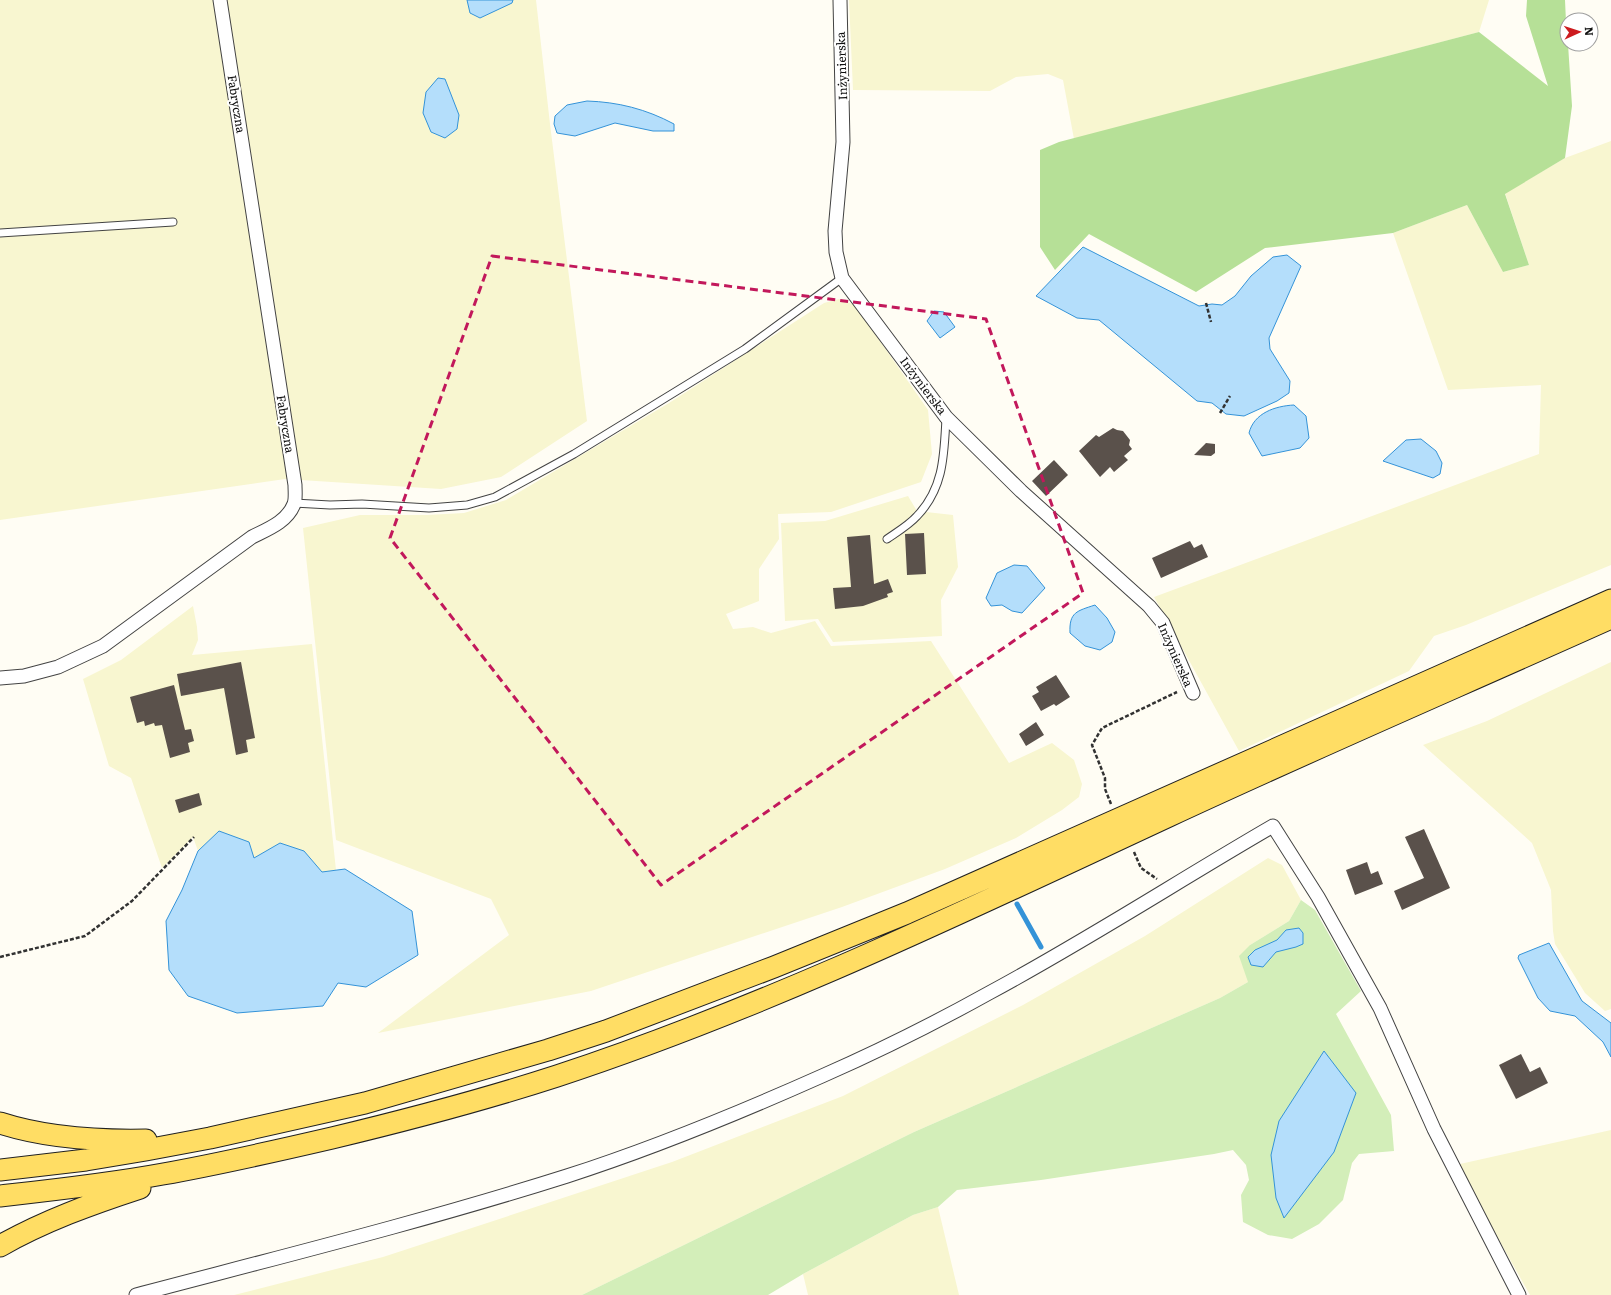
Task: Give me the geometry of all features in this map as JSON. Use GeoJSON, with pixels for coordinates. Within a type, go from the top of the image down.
{"type":"FeatureCollection","features":[{"type":"Feature","properties":{"kind":"main road"},"geometry":{"type":"LineString","coordinates":[[0,1170],[86,1160],[210,1138],[365,1103],[548,1050],[606,1031],[774,968],[914,909],[1611,600]]}},
{"type":"Feature","properties":{"kind":"main road"},"geometry":{"type":"LineString","coordinates":[[0,1196],[102,1184],[162,1174],[222,1162],[415,1118],[555,1076],[655,1041],[783,991],[998,896],[1186,808],[1611,618]]}},
{"type":"Feature","properties":{"kind":"main road"},"geometry":{"type":"LineString","coordinates":[[0,1123],[15,1128],[86,1138],[143,1140],[210,1138]]}},
{"type":"Feature","properties":{"kind":"main road"},"geometry":{"type":"LineString","coordinates":[[0,1246],[54,1218],[98,1202],[222,1162]]}},
{"type":"Feature","properties":{"kind":"street","name":"Fabryczna"},"geometry":{"type":"LineString","coordinates":[[220,0],[295,485],[294,503]]}},
{"type":"Feature","properties":{"kind":"street","name":"Inżynierska"},"geometry":{"type":"LineString","coordinates":[[840,0],[843,142],[835,232],[836,252],[842,278],[946,417],[1021,491],[1149,606],[1163,623],[1191,688]]}},
{"type":"Feature","properties":{"kind":"street"},"geometry":{"type":"LineString","coordinates":[[0,678],[24,676],[58,667],[103,646],[252,537],[279,523],[288,514],[294,503]]}},
{"type":"Feature","properties":{"kind":"street"},"geometry":{"type":"LineString","coordinates":[[136,1295],[454,1210],[571,1175],[688,1133],[822,1076],[914,1032],[991,992],[1273,826],[1318,897],[1380,1008],[1434,1129],[1519,1295]]}},
{"type":"Feature","properties":{"kind":"lane"},"geometry":{"type":"LineString","coordinates":[[0,233],[173,222]]}},
{"type":"Feature","properties":{"kind":"lane"},"geometry":{"type":"LineString","coordinates":[[294,503],[330,505],[362,504],[429,508],[466,505],[495,497],[574,454],[745,349],[842,278]]}},
{"type":"Feature","properties":{"kind":"lane"},"geometry":{"type":"LineString","coordinates":[[887,539],[916,518],[930,501],[941,470],[946,417]]}},
{"type":"Feature","properties":{"kind":"path"},"geometry":{"type":"LineString","coordinates":[[1206,303],[1211,322]]}},
{"type":"Feature","properties":{"kind":"path"},"geometry":{"type":"LineString","coordinates":[[1220,413],[1230,396]]}},
{"type":"Feature","properties":{"kind":"path"},"geometry":{"type":"LineString","coordinates":[[1115,811],[1105,790],[1106,778],[1092,745],[1102,728],[1176,692],[1191,688]]}},
{"type":"Feature","properties":{"kind":"path"},"geometry":{"type":"LineString","coordinates":[[0,957],[85,936],[132,901],[194,837]]}},
{"type":"Feature","properties":{"kind":"path"},"geometry":{"type":"LineString","coordinates":[[1131,846],[1141,868],[1168,888]]}},
{"type":"Feature","properties":{"kind":"highlighted area"},"geometry":{"type":"Polygon","coordinates":[[[492,256],[986,319],[1083,593],[661,885],[390,538],[492,256]]]}},
{"type":"Feature","properties":{"kind":"shaded area"},"geometry":{"type":"Polygon","coordinates":[[[0,0],[536,0],[587,421],[501,477],[441,489],[285,479],[0,520],[0,0]]]}},
{"type":"Feature","properties":{"kind":"shaded area"},"geometry":{"type":"Polygon","coordinates":[[[849,0],[1489,0],[1479,32],[1074,139],[1063,80],[1048,74],[1016,77],[990,91],[853,90],[849,0]]]}},
{"type":"Feature","properties":{"kind":"shaded area"},"geometry":{"type":"Polygon","coordinates":[[[1611,141],[1611,565],[1466,625],[1434,636],[1409,671],[1239,751],[1154,597],[1539,454],[1541,385],[1448,390],[1393,233],[1467,205],[1503,272],[1529,265],[1505,193],[1565,158],[1611,141]]]}},
{"type":"Feature","properties":{"kind":"shaded area"},"geometry":{"type":"Polygon","coordinates":[[[839,299],[855,305],[928,410],[932,454],[921,482],[831,512],[778,514],[779,539],[759,569],[759,601],[726,614],[733,629],[753,627],[771,633],[815,621],[831,646],[931,641],[1009,763],[1052,743],[1074,760],[1082,784],[1079,797],[1062,810],[1016,838],[945,869],[842,907],[591,991],[378,1033],[509,935],[491,899],[336,840],[303,528],[360,515],[427,515],[464,513],[506,500],[669,403],[824,303],[839,299]]]}},
{"type":"Feature","properties":{"kind":"shaded area"},"geometry":{"type":"Polygon","coordinates":[[[908,496],[917,511],[953,515],[958,567],[941,600],[942,636],[833,642],[818,619],[785,621],[781,523],[825,521],[908,496]]]}},
{"type":"Feature","properties":{"kind":"shaded area"},"geometry":{"type":"Polygon","coordinates":[[[193,606],[198,640],[192,655],[312,644],[336,870],[322,872],[304,851],[254,859],[219,831],[198,851],[193,837],[162,868],[131,778],[109,766],[83,679],[121,660],[193,606]]]}},
{"type":"Feature","properties":{"kind":"shaded area"},"geometry":{"type":"Polygon","coordinates":[[[1611,662],[1611,1009],[1605,1011],[1585,993],[1555,944],[1551,890],[1532,843],[1423,745],[1487,721],[1611,662]]]}},
{"type":"Feature","properties":{"kind":"shaded area"},"geometry":{"type":"Polygon","coordinates":[[[1268,858],[1282,865],[1301,900],[1289,921],[1250,945],[1248,982],[1220,998],[914,1132],[582,1295],[234,1295],[383,1257],[481,1225],[672,1162],[843,1096],[1023,1005],[1145,936],[1268,858]]]}},
{"type":"Feature","properties":{"kind":"shaded area"},"geometry":{"type":"Polygon","coordinates":[[[1611,1130],[1611,1295],[1530,1295],[1477,1201],[1460,1164],[1611,1130]]]}},
{"type":"Feature","properties":{"kind":"shaded area"},"geometry":{"type":"Polygon","coordinates":[[[938,1207],[959,1295],[808,1295],[803,1274],[913,1215],[938,1207]]]}},
{"type":"Feature","properties":{"kind":"green space"},"geometry":{"type":"Polygon","coordinates":[[[1527,0],[1565,0],[1566,12],[1559,12],[1559,52],[1569,52],[1572,106],[1565,158],[1505,194],[1529,265],[1503,272],[1467,205],[1393,233],[1265,248],[1196,292],[1089,234],[1055,270],[1040,247],[1040,150],[1059,142],[1479,32],[1548,86],[1526,16],[1527,0]]]}},
{"type":"Feature","properties":{"kind":"green space"},"geometry":{"type":"Polygon","coordinates":[[[1301,900],[1315,910],[1361,991],[1336,1014],[1391,1115],[1394,1151],[1359,1154],[1352,1163],[1343,1200],[1319,1224],[1292,1239],[1268,1235],[1243,1222],[1241,1195],[1249,1180],[1246,1165],[1233,1150],[1041,1180],[957,1190],[938,1207],[913,1215],[803,1274],[768,1295],[582,1295],[914,1132],[1220,998],[1248,982],[1239,956],[1250,945],[1289,921],[1301,900]]]}},
{"type":"Feature","properties":{"kind":"water"},"geometry":{"type":"Polygon","coordinates":[[[467,0],[513,0],[512,3],[480,18],[470,13],[467,0]]]}},
{"type":"Feature","properties":{"kind":"water"},"geometry":{"type":"Polygon","coordinates":[[[438,78],[445,79],[459,115],[457,129],[445,138],[431,132],[423,113],[426,92],[438,78]]]}},
{"type":"Feature","properties":{"kind":"water"},"geometry":{"type":"Polygon","coordinates":[[[587,101],[610,103],[642,110],[674,124],[674,131],[653,131],[615,123],[575,136],[557,133],[554,124],[555,116],[567,105],[587,101]]]}},
{"type":"Feature","properties":{"kind":"water"},"geometry":{"type":"Polygon","coordinates":[[[1083,247],[1199,306],[1212,304],[1222,305],[1235,296],[1251,276],[1273,257],[1287,255],[1301,266],[1269,338],[1270,349],[1290,381],[1289,393],[1277,401],[1244,416],[1226,414],[1212,403],[1197,401],[1099,320],[1077,318],[1036,296],[1083,247]]]}},
{"type":"Feature","properties":{"kind":"water"},"geometry":{"type":"Polygon","coordinates":[[[934,311],[944,312],[955,327],[940,338],[927,321],[934,311]]]}},
{"type":"Feature","properties":{"kind":"water"},"geometry":{"type":"Polygon","coordinates":[[[1294,405],[1306,416],[1309,438],[1300,448],[1262,456],[1249,433],[1255,420],[1273,409],[1294,405]]]}},
{"type":"Feature","properties":{"kind":"water"},"geometry":{"type":"Polygon","coordinates":[[[1421,439],[1436,451],[1442,463],[1440,474],[1433,478],[1383,461],[1406,440],[1421,439]]]}},
{"type":"Feature","properties":{"kind":"water"},"geometry":{"type":"Polygon","coordinates":[[[1014,565],[1027,566],[1045,588],[1022,613],[1012,611],[1002,605],[991,606],[986,598],[997,573],[1014,565]]]}},
{"type":"Feature","properties":{"kind":"water"},"geometry":{"type":"Polygon","coordinates":[[[1095,605],[1107,618],[1115,632],[1112,642],[1100,650],[1085,646],[1070,633],[1071,621],[1075,613],[1095,605]]]}},
{"type":"Feature","properties":{"kind":"water"},"geometry":{"type":"Polygon","coordinates":[[[219,831],[249,842],[254,858],[280,843],[304,851],[322,872],[345,869],[412,911],[418,955],[366,987],[338,983],[323,1006],[237,1013],[188,996],[169,970],[166,921],[182,890],[198,851],[219,831]]]}},
{"type":"Feature","properties":{"kind":"water"},"geometry":{"type":"Polygon","coordinates":[[[1299,928],[1303,933],[1303,944],[1276,952],[1263,967],[1251,965],[1248,957],[1255,950],[1277,940],[1286,930],[1299,928]]]}},
{"type":"Feature","properties":{"kind":"water"},"geometry":{"type":"Polygon","coordinates":[[[1549,943],[1582,1001],[1611,1023],[1611,1057],[1603,1042],[1575,1016],[1550,1011],[1538,998],[1518,958],[1519,955],[1549,943]]]}},
{"type":"Feature","properties":{"kind":"water"},"geometry":{"type":"Polygon","coordinates":[[[1324,1051],[1356,1093],[1334,1152],[1284,1218],[1276,1198],[1271,1155],[1279,1121],[1324,1051]]]}},
{"type":"Feature","properties":{"kind":"building"},"geometry":{"type":"Polygon","coordinates":[[[1113,428],[1123,431],[1130,440],[1129,445],[1132,449],[1124,456],[1128,460],[1114,472],[1110,467],[1100,477],[1079,451],[1096,435],[1099,437],[1113,428]]]}},
{"type":"Feature","properties":{"kind":"building"},"geometry":{"type":"Polygon","coordinates":[[[1206,443],[1215,444],[1215,453],[1211,456],[1194,455],[1206,443]]]}},
{"type":"Feature","properties":{"kind":"building"},"geometry":{"type":"Polygon","coordinates":[[[1054,460],[1068,475],[1046,496],[1032,481],[1054,460]]]}},
{"type":"Feature","properties":{"kind":"building"},"geometry":{"type":"Polygon","coordinates":[[[924,533],[926,574],[907,575],[905,534],[924,533]]]}},
{"type":"Feature","properties":{"kind":"building"},"geometry":{"type":"Polygon","coordinates":[[[870,535],[874,584],[888,579],[893,592],[887,594],[888,597],[863,606],[835,609],[833,588],[851,587],[847,537],[870,535]]]}},
{"type":"Feature","properties":{"kind":"building"},"geometry":{"type":"Polygon","coordinates":[[[1190,541],[1194,548],[1202,544],[1208,557],[1161,578],[1152,558],[1190,541]]]}},
{"type":"Feature","properties":{"kind":"building"},"geometry":{"type":"Polygon","coordinates":[[[241,662],[255,738],[246,740],[248,752],[236,755],[224,688],[181,696],[177,674],[241,662]]]}},
{"type":"Feature","properties":{"kind":"building"},"geometry":{"type":"Polygon","coordinates":[[[1056,675],[1070,697],[1056,706],[1054,704],[1041,711],[1032,696],[1039,692],[1036,687],[1056,675]]]}},
{"type":"Feature","properties":{"kind":"building"},"geometry":{"type":"Polygon","coordinates":[[[174,685],[185,730],[191,729],[194,741],[188,743],[190,752],[170,758],[162,725],[155,726],[154,723],[145,726],[144,721],[137,723],[130,697],[174,685]]]}},
{"type":"Feature","properties":{"kind":"building"},"geometry":{"type":"Polygon","coordinates":[[[1036,722],[1044,735],[1026,746],[1019,734],[1036,722]]]}},
{"type":"Feature","properties":{"kind":"building"},"geometry":{"type":"Polygon","coordinates":[[[199,793],[202,805],[179,813],[175,800],[199,793]]]}},
{"type":"Feature","properties":{"kind":"building"},"geometry":{"type":"Polygon","coordinates":[[[1424,829],[1450,888],[1402,910],[1394,891],[1424,878],[1405,837],[1424,829]]]}},
{"type":"Feature","properties":{"kind":"building"},"geometry":{"type":"Polygon","coordinates":[[[1367,862],[1371,874],[1378,871],[1383,884],[1355,895],[1346,870],[1367,862]]]}},
{"type":"Feature","properties":{"kind":"building"},"geometry":{"type":"Polygon","coordinates":[[[1521,1054],[1530,1072],[1540,1067],[1548,1083],[1516,1099],[1499,1065],[1521,1054]]]}},
{"type":"Feature","properties":{"kind":"waterway"},"geometry":{"type":"LineString","coordinates":[[1017,904],[1041,947]]}}]}
